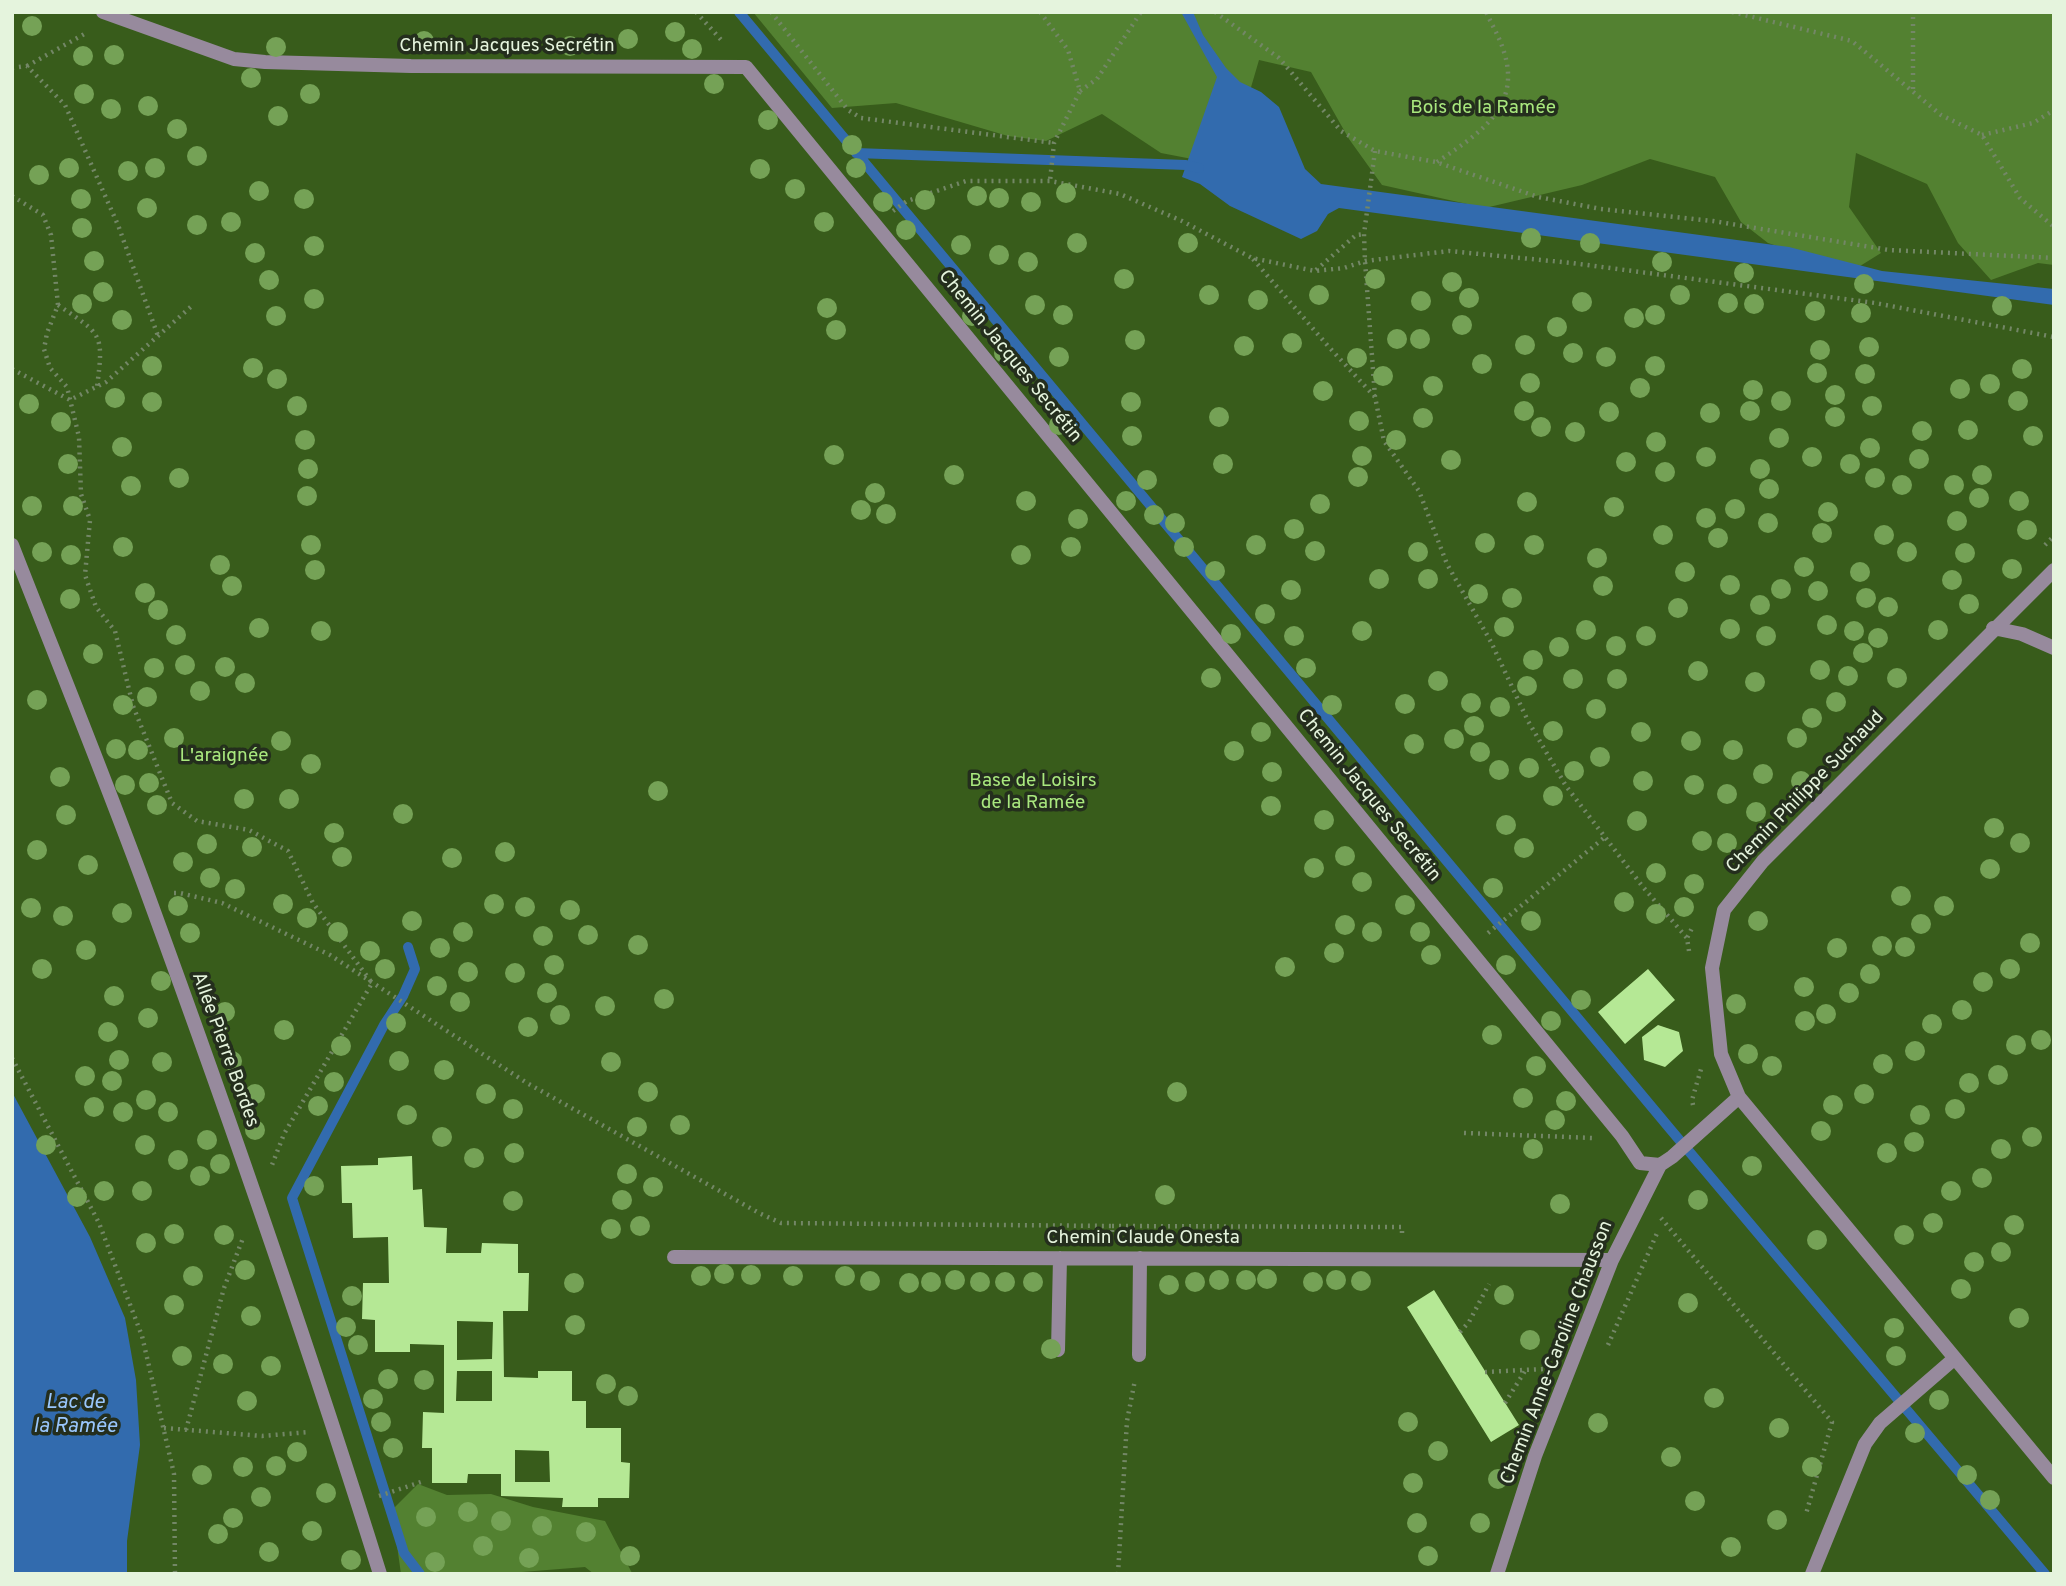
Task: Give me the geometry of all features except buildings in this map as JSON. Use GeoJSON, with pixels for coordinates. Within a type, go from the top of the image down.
{"type":"FeatureCollection","features":[{"type":"Feature","properties":{"kind":"lane","name":"Chemin Jacques Secrétin"},"geometry":{"type":"LineString","coordinates":[[104,14],[234,59],[265,62],[411,66],[746,67],[1622,1136],[1640,1163],[1666,1161]]}},
{"type":"Feature","properties":{"kind":"lane","name":"Allée Pierre Bordes"},"geometry":{"type":"LineString","coordinates":[[12,545],[149,896],[258,1201],[333,1423],[380,1574]]}},
{"type":"Feature","properties":{"kind":"lane","name":"Chemin Philippe Suchaud"},"geometry":{"type":"LineString","coordinates":[[2054,570],[1993,628],[1763,861],[1724,910],[1712,968],[1721,1054],[1739,1097],[2054,1478]]}},
{"type":"Feature","properties":{"kind":"lane"},"geometry":{"type":"LineString","coordinates":[[1993,628],[2022,634],[2054,648]]}},
{"type":"Feature","properties":{"kind":"lane"},"geometry":{"type":"LineString","coordinates":[[1666,1161],[1739,1097]]}},
{"type":"Feature","properties":{"kind":"lane","name":"Chemin Anne-Caroline Chausson"},"geometry":{"type":"LineString","coordinates":[[1497,1574],[1535,1456],[1612,1260],[1640,1201],[1666,1161]]}},
{"type":"Feature","properties":{"kind":"lane","name":"Chemin Claude Onesta"},"geometry":{"type":"LineString","coordinates":[[674,1257],[1612,1260]]}},
{"type":"Feature","properties":{"kind":"lane"},"geometry":{"type":"LineString","coordinates":[[1058,1350],[1060,1258]]}},
{"type":"Feature","properties":{"kind":"lane"},"geometry":{"type":"LineString","coordinates":[[1139,1355],[1140,1258]]}},
{"type":"Feature","properties":{"kind":"lane"},"geometry":{"type":"LineString","coordinates":[[1812,1574],[1865,1444],[1880,1423],[1955,1358]]}},
{"type":"Feature","properties":{"kind":"path"},"geometry":{"type":"LineString","coordinates":[[771,12],[848,110],[861,118],[1054,143]]}},
{"type":"Feature","properties":{"kind":"path"},"geometry":{"type":"LineString","coordinates":[[1041,12],[1068,50],[1080,91]]}},
{"type":"Feature","properties":{"kind":"path"},"geometry":{"type":"LineString","coordinates":[[1051,181],[1054,143],[1080,91],[1097,79],[1141,12]]}},
{"type":"Feature","properties":{"kind":"path"},"geometry":{"type":"LineString","coordinates":[[1215,12],[1279,58],[1341,131],[1375,151],[1436,162],[1538,197],[1601,209],[1713,221],[1889,250],[2054,258]]}},
{"type":"Feature","properties":{"kind":"path"},"geometry":{"type":"LineString","coordinates":[[1436,162],[1476,135],[1496,116],[1509,85],[1504,53],[1486,12]]}},
{"type":"Feature","properties":{"kind":"path"},"geometry":{"type":"LineString","coordinates":[[1732,12],[1852,41],[1941,115],[1982,135],[2020,198],[2054,227]]}},
{"type":"Feature","properties":{"kind":"path"},"geometry":{"type":"LineString","coordinates":[[1913,12],[1913,90]]}},
{"type":"Feature","properties":{"kind":"path"},"geometry":{"type":"LineString","coordinates":[[12,68],[27,66],[96,27],[104,14]]}},
{"type":"Feature","properties":{"kind":"path"},"geometry":{"type":"LineString","coordinates":[[27,66],[65,105],[118,225],[158,336]]}},
{"type":"Feature","properties":{"kind":"path"},"geometry":{"type":"LineString","coordinates":[[1982,135],[2033,123],[2054,110]]}},
{"type":"Feature","properties":{"kind":"path"},"geometry":{"type":"LineString","coordinates":[[1375,151],[1364,234],[1376,397],[1384,441],[1419,491],[1447,564],[1491,642],[1528,721],[1566,786],[1687,939]]}},
{"type":"Feature","properties":{"kind":"path"},"geometry":{"type":"LineString","coordinates":[[891,212],[907,201],[966,181],[1051,181],[1120,194],[1182,221],[1252,258],[1315,271],[1344,268],[1365,261],[1449,251],[1572,263],[1875,303],[2054,337]]}},
{"type":"Feature","properties":{"kind":"path"},"geometry":{"type":"LineString","coordinates":[[12,196],[43,215],[51,235],[58,305],[44,349],[50,368],[67,387],[79,438],[81,494],[90,520],[85,575],[96,607],[115,631],[133,706],[172,803],[197,821],[249,830],[288,851],[313,903],[372,983]]}},
{"type":"Feature","properties":{"kind":"path"},"geometry":{"type":"LineString","coordinates":[[1315,271],[1356,235],[1364,234]]}},
{"type":"Feature","properties":{"kind":"path"},"geometry":{"type":"LineString","coordinates":[[1252,258],[1376,397]]}},
{"type":"Feature","properties":{"kind":"path"},"geometry":{"type":"LineString","coordinates":[[70,400],[106,382],[194,304]]}},
{"type":"Feature","properties":{"kind":"path"},"geometry":{"type":"LineString","coordinates":[[58,305],[94,329],[101,344],[97,387]]}},
{"type":"Feature","properties":{"kind":"path"},"geometry":{"type":"LineString","coordinates":[[12,369],[70,400]]}},
{"type":"Feature","properties":{"kind":"path"},"geometry":{"type":"LineString","coordinates":[[1494,927],[1605,836]]}},
{"type":"Feature","properties":{"kind":"path"},"geometry":{"type":"LineString","coordinates":[[149,896],[180,893],[222,903],[330,956],[527,1083],[781,1223],[1402,1227],[1402,1259]]}},
{"type":"Feature","properties":{"kind":"path"},"geometry":{"type":"LineString","coordinates":[[12,1058],[100,1223],[142,1336],[174,1474],[175,1574]]}},
{"type":"Feature","properties":{"kind":"path"},"geometry":{"type":"LineString","coordinates":[[1464,1133],[1602,1139],[1622,1136]]}},
{"type":"Feature","properties":{"kind":"path"},"geometry":{"type":"LineString","coordinates":[[1640,1201],[1663,1220],[1832,1422],[1802,1525]]}},
{"type":"Feature","properties":{"kind":"path"},"geometry":{"type":"LineString","coordinates":[[1111,1257],[1112,1226]]}},
{"type":"Feature","properties":{"kind":"path"},"geometry":{"type":"LineString","coordinates":[[1460,1332],[1469,1322],[1494,1273],[1493,1260]]}},
{"type":"Feature","properties":{"kind":"path"},"geometry":{"type":"LineString","coordinates":[[1118,1574],[1127,1421],[1139,1355]]}},
{"type":"Feature","properties":{"kind":"path"},"geometry":{"type":"LineString","coordinates":[[1485,1373],[1557,1368],[1569,1371]]}},
{"type":"Feature","properties":{"kind":"path"},"geometry":{"type":"LineString","coordinates":[[1505,1404],[1525,1370]]}},
{"type":"Feature","properties":{"kind":"path"},"geometry":{"type":"LineString","coordinates":[[164,1428],[262,1436],[309,1432],[333,1423]]}},
{"type":"Feature","properties":{"kind":"path"},"geometry":{"type":"LineString","coordinates":[[394,1490],[421,1482]]}},
{"type":"Feature","properties":{"kind":"green space","name":"Base de Loisirs de la Ramée"},"geometry":{"type":"Polygon","coordinates":[[[12,12],[2054,12],[2054,1574],[12,1574],[12,12]]]}},
{"type":"Feature","properties":{"kind":"green space","name":"Bois de la Ramée"},"geometry":{"type":"Polygon","coordinates":[[[753,12],[2054,12],[2054,265],[2038,263],[1991,280],[1958,243],[1927,184],[1856,153],[1849,207],[1881,253],[1852,271],[1768,243],[1741,222],[1715,177],[1650,159],[1582,185],[1485,208],[1382,185],[1349,139],[1311,72],[1259,60],[1242,118],[1213,163],[1161,153],[1102,114],[1046,141],[1008,136],[896,103],[832,108],[753,12]]]}},
{"type":"Feature","properties":{"kind":"green space"},"geometry":{"type":"Polygon","coordinates":[[[418,1484],[447,1495],[491,1494],[533,1507],[605,1521],[632,1573],[594,1574],[585,1567],[497,1574],[401,1574],[392,1510],[418,1484]]]}},
{"type":"Feature","properties":{"kind":"water"},"geometry":{"type":"Polygon","coordinates":[[[1181,12],[1193,12],[1203,35],[1226,68],[1240,82],[1261,92],[1279,107],[1305,169],[1321,184],[1789,247],[1882,271],[2054,289],[2054,305],[1339,208],[1328,214],[1317,231],[1301,239],[1230,206],[1200,184],[1182,177],[1217,77],[1181,12]]]}},
{"type":"Feature","properties":{"kind":"water","name":"Lac de la Ramée"},"geometry":{"type":"Polygon","coordinates":[[[12,1092],[90,1237],[125,1318],[136,1380],[140,1445],[127,1541],[127,1574],[12,1574],[12,1092]]]}},
{"type":"Feature","properties":{"kind":"waterway"},"geometry":{"type":"LineString","coordinates":[[739,12],[1671,1130],[2045,1574]]}},
{"type":"Feature","properties":{"kind":"waterway"},"geometry":{"type":"LineString","coordinates":[[856,153],[1186,165],[1199,168]]}},
{"type":"Feature","properties":{"kind":"waterway"},"geometry":{"type":"LineString","coordinates":[[408,947],[415,969],[403,996],[384,1025],[292,1198],[404,1553],[420,1574]]}},
{"type":"Feature","properties":{"kind":"park label","name":"L'araignée"},"geometry":{"type":"Point","coordinates":[224,757]}}]}
